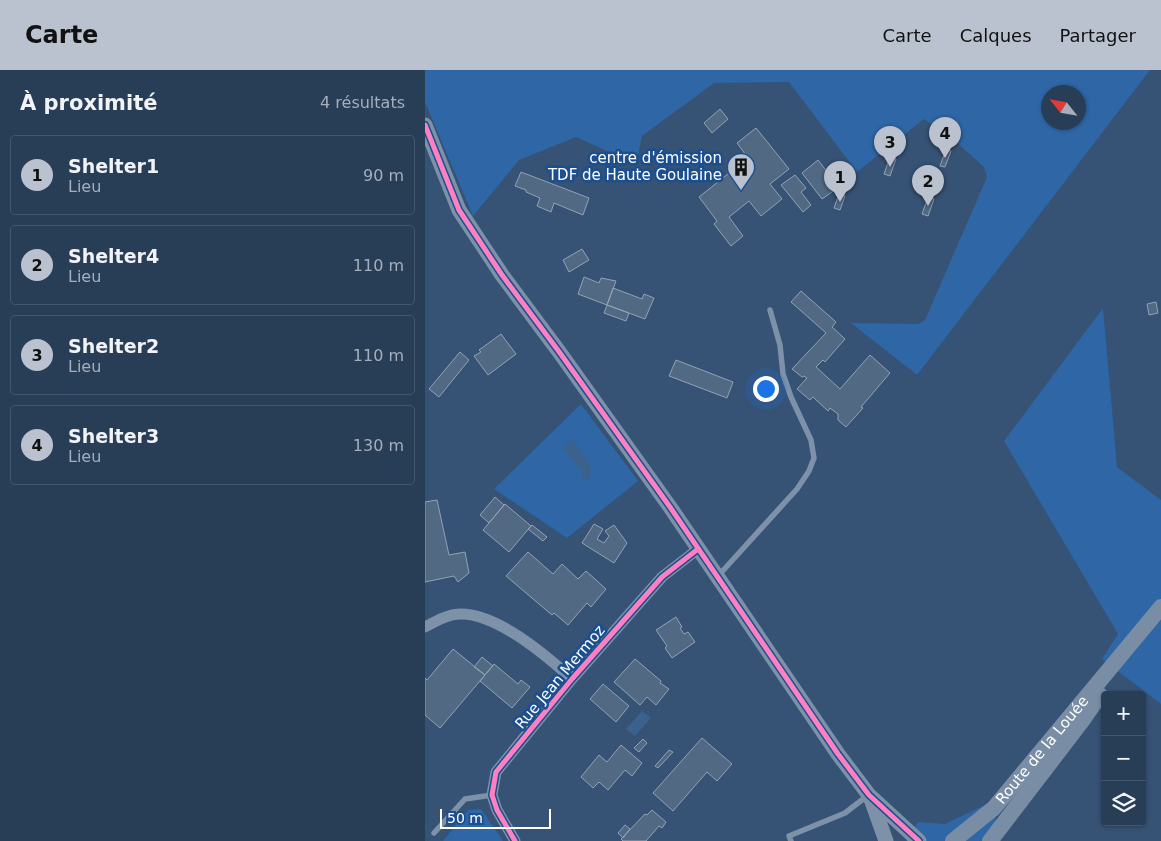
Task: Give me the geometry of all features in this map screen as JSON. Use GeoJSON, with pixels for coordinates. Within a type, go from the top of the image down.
{"type":"FeatureCollection","features":[{"type":"Feature","properties":{"kind":"main road","name":"Route de la Louée"},"geometry":{"type":"LineString","coordinates":[[991,841],[1081,721],[1161,607]]}},
{"type":"Feature","properties":{"kind":"main road","name":"Route de la Louée"},"geometry":{"type":"LineString","coordinates":[[953,841],[994,808],[1143,631]]}},
{"type":"Feature","properties":{"kind":"street"},"geometry":{"type":"LineString","coordinates":[[425,125],[459,210],[502,275],[565,360],[698,549],[838,754],[869,795],[919,841]]}},
{"type":"Feature","properties":{"kind":"street","name":"Rue Jean Mermoz"},"geometry":{"type":"LineString","coordinates":[[492,795],[496,772],[572,679],[662,577],[698,549]]}},
{"type":"Feature","properties":{"kind":"street"},"geometry":{"type":"LineString","coordinates":[[425,627],[441,618],[460,614],[484,618],[520,637],[572,679]]}},
{"type":"Feature","properties":{"kind":"street"},"geometry":{"type":"LineString","coordinates":[[492,795],[497,810],[515,841]]}},
{"type":"Feature","properties":{"kind":"street"},"geometry":{"type":"LineString","coordinates":[[869,795],[886,841]]}},
{"type":"Feature","properties":{"kind":"lane"},"geometry":{"type":"LineString","coordinates":[[717,577],[797,489],[809,471],[814,458],[811,440],[791,397],[783,374],[780,345],[770,310]]}},
{"type":"Feature","properties":{"kind":"lane"},"geometry":{"type":"LineString","coordinates":[[434,833],[465,800],[492,795]]}},
{"type":"Feature","properties":{"kind":"lane"},"geometry":{"type":"LineString","coordinates":[[791,841],[789,836],[845,813],[869,795]]}},
{"type":"Feature","properties":{"kind":"shaded area"},"geometry":{"type":"Polygon","coordinates":[[[425,70],[1150,70],[917,375],[851,323],[918,324],[925,320],[987,177],[984,167],[956,142],[924,119],[857,172],[789,82],[714,83],[642,136],[636,164],[576,137],[519,160],[473,216],[425,102],[425,70]]]}},
{"type":"Feature","properties":{"kind":"shaded area"},"geometry":{"type":"Polygon","coordinates":[[[1103,308],[1117,467],[1161,500],[1161,704],[1102,659],[1118,634],[1004,441],[1103,308]]]}},
{"type":"Feature","properties":{"kind":"shaded area"},"geometry":{"type":"Polygon","coordinates":[[[581,404],[638,481],[567,538],[494,489],[581,404]]]}},
{"type":"Feature","properties":{"kind":"shaded area"},"geometry":{"type":"Polygon","coordinates":[[[573,440],[590,465],[591,471],[587,481],[583,481],[581,471],[564,448],[567,443],[573,440]]]}},
{"type":"Feature","properties":{"kind":"shaded area"},"geometry":{"type":"Polygon","coordinates":[[[642,711],[651,718],[635,736],[626,729],[642,711]]]}},
{"type":"Feature","properties":{"kind":"shaded area"},"geometry":{"type":"Polygon","coordinates":[[[991,802],[1001,841],[906,841],[918,822],[945,824],[991,802]]]}},
{"type":"Feature","properties":{"kind":"shaded area"},"geometry":{"type":"Polygon","coordinates":[[[481,809],[503,841],[443,841],[468,810],[481,809]]]}},
{"type":"Feature","properties":{"kind":"building"},"geometry":{"type":"Polygon","coordinates":[[[720,109],[728,119],[712,133],[704,123],[720,109]]]}},
{"type":"Feature","properties":{"kind":"building","name":"centre d'émission TDF de Haute Goulaine"},"geometry":{"type":"Polygon","coordinates":[[[756,128],[789,169],[770,184],[782,199],[761,216],[749,201],[729,217],[743,236],[731,246],[714,224],[717,221],[699,197],[748,158],[737,143],[756,128]]]}},
{"type":"Feature","properties":{"kind":"building"},"geometry":{"type":"Polygon","coordinates":[[[946,149],[951,151],[945,167],[940,166],[946,149]]]}},
{"type":"Feature","properties":{"kind":"building"},"geometry":{"type":"Polygon","coordinates":[[[890,157],[896,159],[890,176],[884,174],[890,157]]]}},
{"type":"Feature","properties":{"kind":"building"},"geometry":{"type":"Polygon","coordinates":[[[818,160],[839,187],[822,199],[802,173],[818,160]]]}},
{"type":"Feature","properties":{"kind":"building"},"geometry":{"type":"Polygon","coordinates":[[[521,172],[589,198],[583,215],[554,203],[551,212],[537,206],[540,198],[515,186],[521,172]]]}},
{"type":"Feature","properties":{"kind":"building"},"geometry":{"type":"Polygon","coordinates":[[[795,175],[806,188],[801,192],[811,205],[803,212],[781,185],[795,175]]]}},
{"type":"Feature","properties":{"kind":"building"},"geometry":{"type":"Polygon","coordinates":[[[839,194],[845,196],[840,210],[834,208],[839,194]]]}},
{"type":"Feature","properties":{"kind":"building"},"geometry":{"type":"Polygon","coordinates":[[[928,197],[934,199],[928,216],[922,214],[928,197]]]}},
{"type":"Feature","properties":{"kind":"building"},"geometry":{"type":"Polygon","coordinates":[[[582,249],[589,260],[569,272],[563,260],[582,249]]]}},
{"type":"Feature","properties":{"kind":"building"},"geometry":{"type":"Polygon","coordinates":[[[584,277],[599,283],[601,278],[616,281],[607,305],[578,294],[584,277]]]}},
{"type":"Feature","properties":{"kind":"building"},"geometry":{"type":"Polygon","coordinates":[[[613,288],[642,299],[644,294],[654,298],[645,319],[607,305],[613,288]]]}},
{"type":"Feature","properties":{"kind":"building"},"geometry":{"type":"Polygon","coordinates":[[[801,291],[836,322],[832,327],[845,339],[825,362],[823,360],[816,367],[840,389],[870,355],[890,373],[846,427],[838,420],[838,414],[830,408],[828,411],[813,397],[810,400],[797,389],[807,378],[802,377],[792,369],[826,333],[791,302],[801,291]]]}},
{"type":"Feature","properties":{"kind":"building"},"geometry":{"type":"Polygon","coordinates":[[[1156,302],[1158,313],[1149,315],[1147,304],[1156,302]]]}},
{"type":"Feature","properties":{"kind":"building"},"geometry":{"type":"Polygon","coordinates":[[[607,305],[629,313],[626,321],[604,313],[607,305]]]}},
{"type":"Feature","properties":{"kind":"building"},"geometry":{"type":"Polygon","coordinates":[[[501,334],[516,354],[488,375],[474,356],[501,334]]]}},
{"type":"Feature","properties":{"kind":"building"},"geometry":{"type":"Polygon","coordinates":[[[460,352],[469,360],[439,397],[429,389],[460,352]]]}},
{"type":"Feature","properties":{"kind":"building"},"geometry":{"type":"Polygon","coordinates":[[[676,360],[733,382],[727,398],[669,376],[676,360]]]}},
{"type":"Feature","properties":{"kind":"building"},"geometry":{"type":"Polygon","coordinates":[[[495,497],[504,505],[489,523],[480,515],[495,497]]]}},
{"type":"Feature","properties":{"kind":"building"},"geometry":{"type":"Polygon","coordinates":[[[437,500],[449,555],[465,552],[469,573],[458,582],[454,576],[425,582],[425,502],[437,500]]]}},
{"type":"Feature","properties":{"kind":"building"},"geometry":{"type":"Polygon","coordinates":[[[505,504],[531,526],[509,552],[483,530],[505,504]]]}},
{"type":"Feature","properties":{"kind":"building"},"geometry":{"type":"Polygon","coordinates":[[[594,524],[603,529],[597,539],[604,543],[609,536],[605,531],[614,525],[627,543],[614,563],[582,543],[594,524]]]}},
{"type":"Feature","properties":{"kind":"building"},"geometry":{"type":"Polygon","coordinates":[[[532,525],[547,537],[543,541],[528,529],[532,525]]]}},
{"type":"Feature","properties":{"kind":"building"},"geometry":{"type":"Polygon","coordinates":[[[528,552],[553,574],[562,564],[578,579],[586,571],[606,589],[591,607],[587,603],[568,625],[554,613],[552,615],[506,576],[528,552]]]}},
{"type":"Feature","properties":{"kind":"building"},"geometry":{"type":"Polygon","coordinates":[[[676,617],[684,634],[688,632],[695,642],[672,658],[665,648],[667,646],[656,630],[676,617]]]}},
{"type":"Feature","properties":{"kind":"building"},"geometry":{"type":"Polygon","coordinates":[[[453,649],[485,675],[440,728],[425,715],[425,678],[427,680],[453,649]]]}},
{"type":"Feature","properties":{"kind":"building"},"geometry":{"type":"Polygon","coordinates":[[[482,657],[493,666],[485,675],[474,667],[482,657]]]}},
{"type":"Feature","properties":{"kind":"building"},"geometry":{"type":"Polygon","coordinates":[[[635,659],[669,689],[656,705],[647,697],[640,705],[614,682],[635,659]]]}},
{"type":"Feature","properties":{"kind":"building"},"geometry":{"type":"Polygon","coordinates":[[[494,664],[518,684],[521,680],[530,687],[512,708],[480,681],[494,664]]]}},
{"type":"Feature","properties":{"kind":"building"},"geometry":{"type":"Polygon","coordinates":[[[603,684],[629,706],[616,722],[590,699],[603,684]]]}},
{"type":"Feature","properties":{"kind":"building"},"geometry":{"type":"Polygon","coordinates":[[[702,738],[732,764],[717,781],[707,772],[673,811],[653,793],[702,738]]]}},
{"type":"Feature","properties":{"kind":"building"},"geometry":{"type":"Polygon","coordinates":[[[643,739],[647,743],[639,752],[634,748],[643,739]]]}},
{"type":"Feature","properties":{"kind":"building"},"geometry":{"type":"Polygon","coordinates":[[[621,745],[642,763],[632,776],[625,770],[608,790],[599,782],[593,788],[581,777],[599,755],[607,762],[621,745]]]}},
{"type":"Feature","properties":{"kind":"building"},"geometry":{"type":"Polygon","coordinates":[[[669,750],[673,752],[658,768],[655,766],[669,750]]]}},
{"type":"Feature","properties":{"kind":"building"},"geometry":{"type":"Polygon","coordinates":[[[652,810],[666,822],[662,828],[659,826],[646,841],[623,841],[621,839],[645,814],[647,815],[652,810]]]}},
{"type":"Feature","properties":{"kind":"building"},"geometry":{"type":"Polygon","coordinates":[[[625,825],[630,829],[623,838],[618,833],[625,825]]]}},
{"type":"Feature","properties":{"kind":"cycle path"},"geometry":{"type":"LineString","coordinates":[[425,125],[459,210],[502,275],[670,507],[838,754],[869,795],[919,841]]}},
{"type":"Feature","properties":{"kind":"cycle path"},"geometry":{"type":"LineString","coordinates":[[515,841],[497,810],[492,795],[496,772],[572,679],[662,577],[698,549]]}},
{"type":"Feature","properties":{"kind":"place","name":"Shelter3"},"geometry":{"type":"Point","coordinates":[945,158]}},
{"type":"Feature","properties":{"kind":"place","name":"Shelter2"},"geometry":{"type":"Point","coordinates":[890,167]}},
{"type":"Feature","properties":{"kind":"place","name":"centre d'émission TDF de Haute Goulaine"},"geometry":{"type":"Point","coordinates":[741,191]}},
{"type":"Feature","properties":{"kind":"place","name":"Shelter1"},"geometry":{"type":"Point","coordinates":[840,202]}},
{"type":"Feature","properties":{"kind":"place","name":"Shelter4"},"geometry":{"type":"Point","coordinates":[928,206]}}]}
